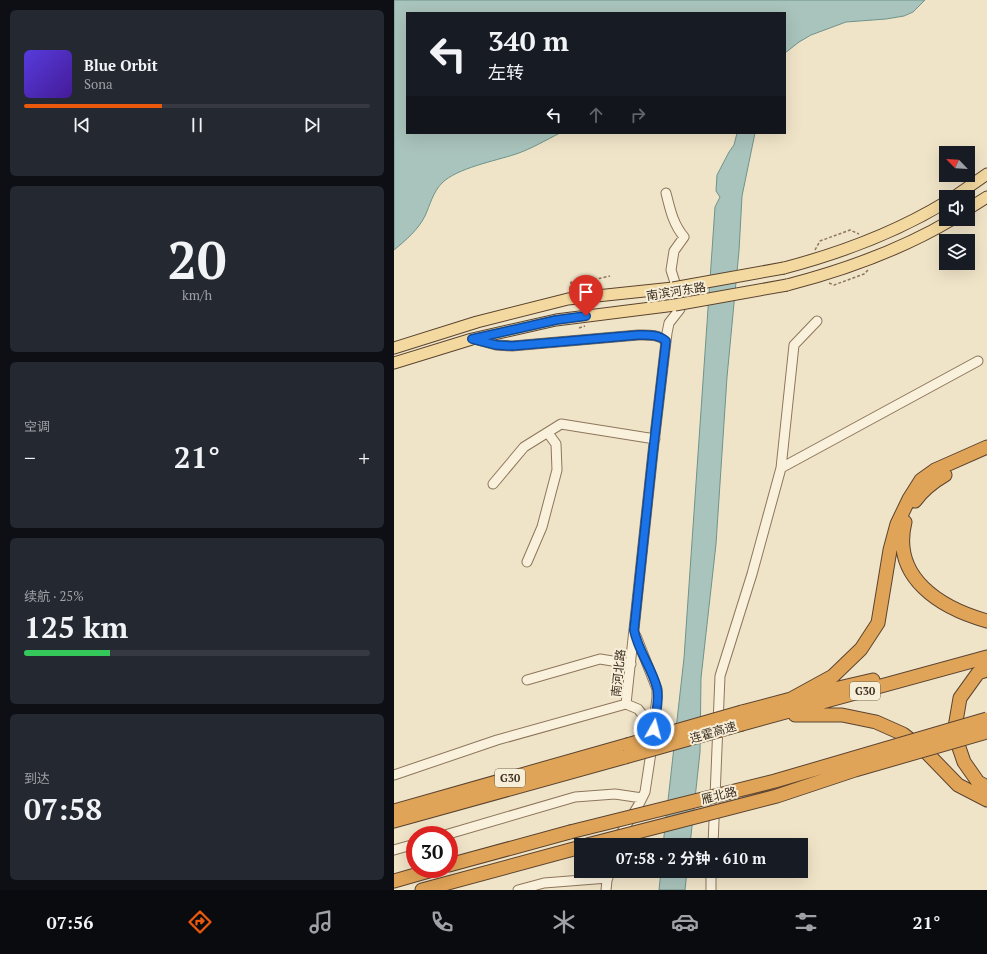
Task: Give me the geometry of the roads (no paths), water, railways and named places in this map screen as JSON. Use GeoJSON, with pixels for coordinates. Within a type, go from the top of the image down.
{"type":"FeatureCollection","features":[{"type":"Feature","properties":{"kind":"highway"},"geometry":{"type":"LineString","coordinates":[[791,699],[833,676],[861,649],[878,623],[890,550],[897,524],[909,499],[921,480],[942,467],[987,447]]}},
{"type":"Feature","properties":{"kind":"highway"},"geometry":{"type":"LineString","coordinates":[[987,456],[948,473],[920,494],[910,507],[902,533],[904,551],[910,569],[921,586],[936,599],[954,609],[987,621]]}},
{"type":"Feature","properties":{"kind":"highway","name":"连霍高速"},"geometry":{"type":"LineString","coordinates":[[394,821],[626,751],[742,718],[791,699],[946,664],[987,651]]}},
{"type":"Feature","properties":{"kind":"highway","name":"连霍高速"},"geometry":{"type":"LineString","coordinates":[[742,718],[773,716],[987,657]]}},
{"type":"Feature","properties":{"kind":"highway"},"geometry":{"type":"LineString","coordinates":[[987,670],[978,672],[960,698],[954,733],[964,762],[978,782],[987,787]]}},
{"type":"Feature","properties":{"kind":"highway"},"geometry":{"type":"LineString","coordinates":[[773,716],[842,715],[876,722],[903,734],[926,753],[958,785],[987,800]]}},
{"type":"Feature","properties":{"kind":"highway","name":"雁北路"},"geometry":{"type":"LineString","coordinates":[[458,863],[570,832],[775,781],[987,719]]}},
{"type":"Feature","properties":{"kind":"highway","name":"雁北路"},"geometry":{"type":"LineString","coordinates":[[616,838],[777,796],[855,770],[987,732]]}},
{"type":"Feature","properties":{"kind":"highway","name":"连霍高速"},"geometry":{"type":"LineString","coordinates":[[394,811],[608,751],[626,751]]}},
{"type":"Feature","properties":{"kind":"highway","name":"雁北路"},"geometry":{"type":"LineString","coordinates":[[422,890],[574,849]]}},
{"type":"Feature","properties":{"kind":"highway"},"geometry":{"type":"LineString","coordinates":[[394,881],[406,878]]}},
{"type":"Feature","properties":{"kind":"main road"},"geometry":{"type":"LineString","coordinates":[[964,190],[987,174]]}},
{"type":"Feature","properties":{"kind":"main road"},"geometry":{"type":"LineString","coordinates":[[975,205],[987,197]]}},
{"type":"Feature","properties":{"kind":"main road","name":"南滨河东路"},"geometry":{"type":"LineString","coordinates":[[394,348],[477,322],[568,299],[673,288],[784,268],[810,261],[872,240],[915,220],[939,206]]}},
{"type":"Feature","properties":{"kind":"main road","name":"南滨河东路"},"geometry":{"type":"LineString","coordinates":[[394,363],[472,339],[556,320],[675,305],[787,285],[833,273],[879,256],[923,236],[941,226]]}},
{"type":"Feature","properties":{"kind":"street","name":"南河北路"},"geometry":{"type":"LineString","coordinates":[[654,729],[638,709],[626,704],[666,337],[669,323],[680,309],[678,292],[671,270],[674,251],[684,237],[677,229],[670,211],[666,193]]}},
{"type":"Feature","properties":{"kind":"street"},"geometry":{"type":"LineString","coordinates":[[713,838],[720,676],[752,574],[781,468],[794,345],[817,322]]}},
{"type":"Feature","properties":{"kind":"street"},"geometry":{"type":"LineString","coordinates":[[472,339],[496,345],[512,346],[638,335],[662,338],[666,337]]}},
{"type":"Feature","properties":{"kind":"street"},"geometry":{"type":"LineString","coordinates":[[781,468],[978,361]]}},
{"type":"Feature","properties":{"kind":"street"},"geometry":{"type":"LineString","coordinates":[[493,484],[524,447],[561,424],[654,439]]}},
{"type":"Feature","properties":{"kind":"street"},"geometry":{"type":"LineString","coordinates":[[526,562],[542,527],[557,470],[556,444],[548,432]]}},
{"type":"Feature","properties":{"kind":"street","name":"南河北路"},"geometry":{"type":"LineString","coordinates":[[618,838],[642,798],[648,779],[657,697],[657,689],[634,630]]}},
{"type":"Feature","properties":{"kind":"street"},"geometry":{"type":"LineString","coordinates":[[527,680],[600,659],[631,664]]}},
{"type":"Feature","properties":{"kind":"street"},"geometry":{"type":"LineString","coordinates":[[394,776],[497,740],[626,704]]}},
{"type":"Feature","properties":{"kind":"street"},"geometry":{"type":"LineString","coordinates":[[458,831],[575,797],[615,794],[642,798]]}},
{"type":"Feature","properties":{"kind":"street"},"geometry":{"type":"LineString","coordinates":[[394,850],[406,847]]}},
{"type":"Feature","properties":{"kind":"street"},"geometry":{"type":"LineString","coordinates":[[518,890],[544,883],[580,878]]}},
{"type":"Feature","properties":{"kind":"street"},"geometry":{"type":"LineString","coordinates":[[606,890],[608,878]]}},
{"type":"Feature","properties":{"kind":"street"},"geometry":{"type":"LineString","coordinates":[[711,890],[712,878]]}},
{"type":"Feature","properties":{"kind":"water"},"geometry":{"type":"Polygon","coordinates":[[[394,0],[925,0],[913,12],[904,16],[846,22],[811,35],[786,52],[786,12],[406,12],[406,134],[558,134],[522,152],[466,169],[449,178],[436,190],[419,226],[394,250],[394,0]]]}},
{"type":"Feature","properties":{"kind":"water"},"geometry":{"type":"Polygon","coordinates":[[[737,134],[755,134],[742,196],[739,251],[727,377],[716,544],[701,678],[700,752],[691,838],[664,838],[684,658],[715,207],[720,197],[716,191],[717,175],[734,145],[737,134]]]}},
{"type":"Feature","properties":{"kind":"water"},"geometry":{"type":"Polygon","coordinates":[[[660,878],[686,878],[685,890],[659,890],[660,878]]]}}]}
